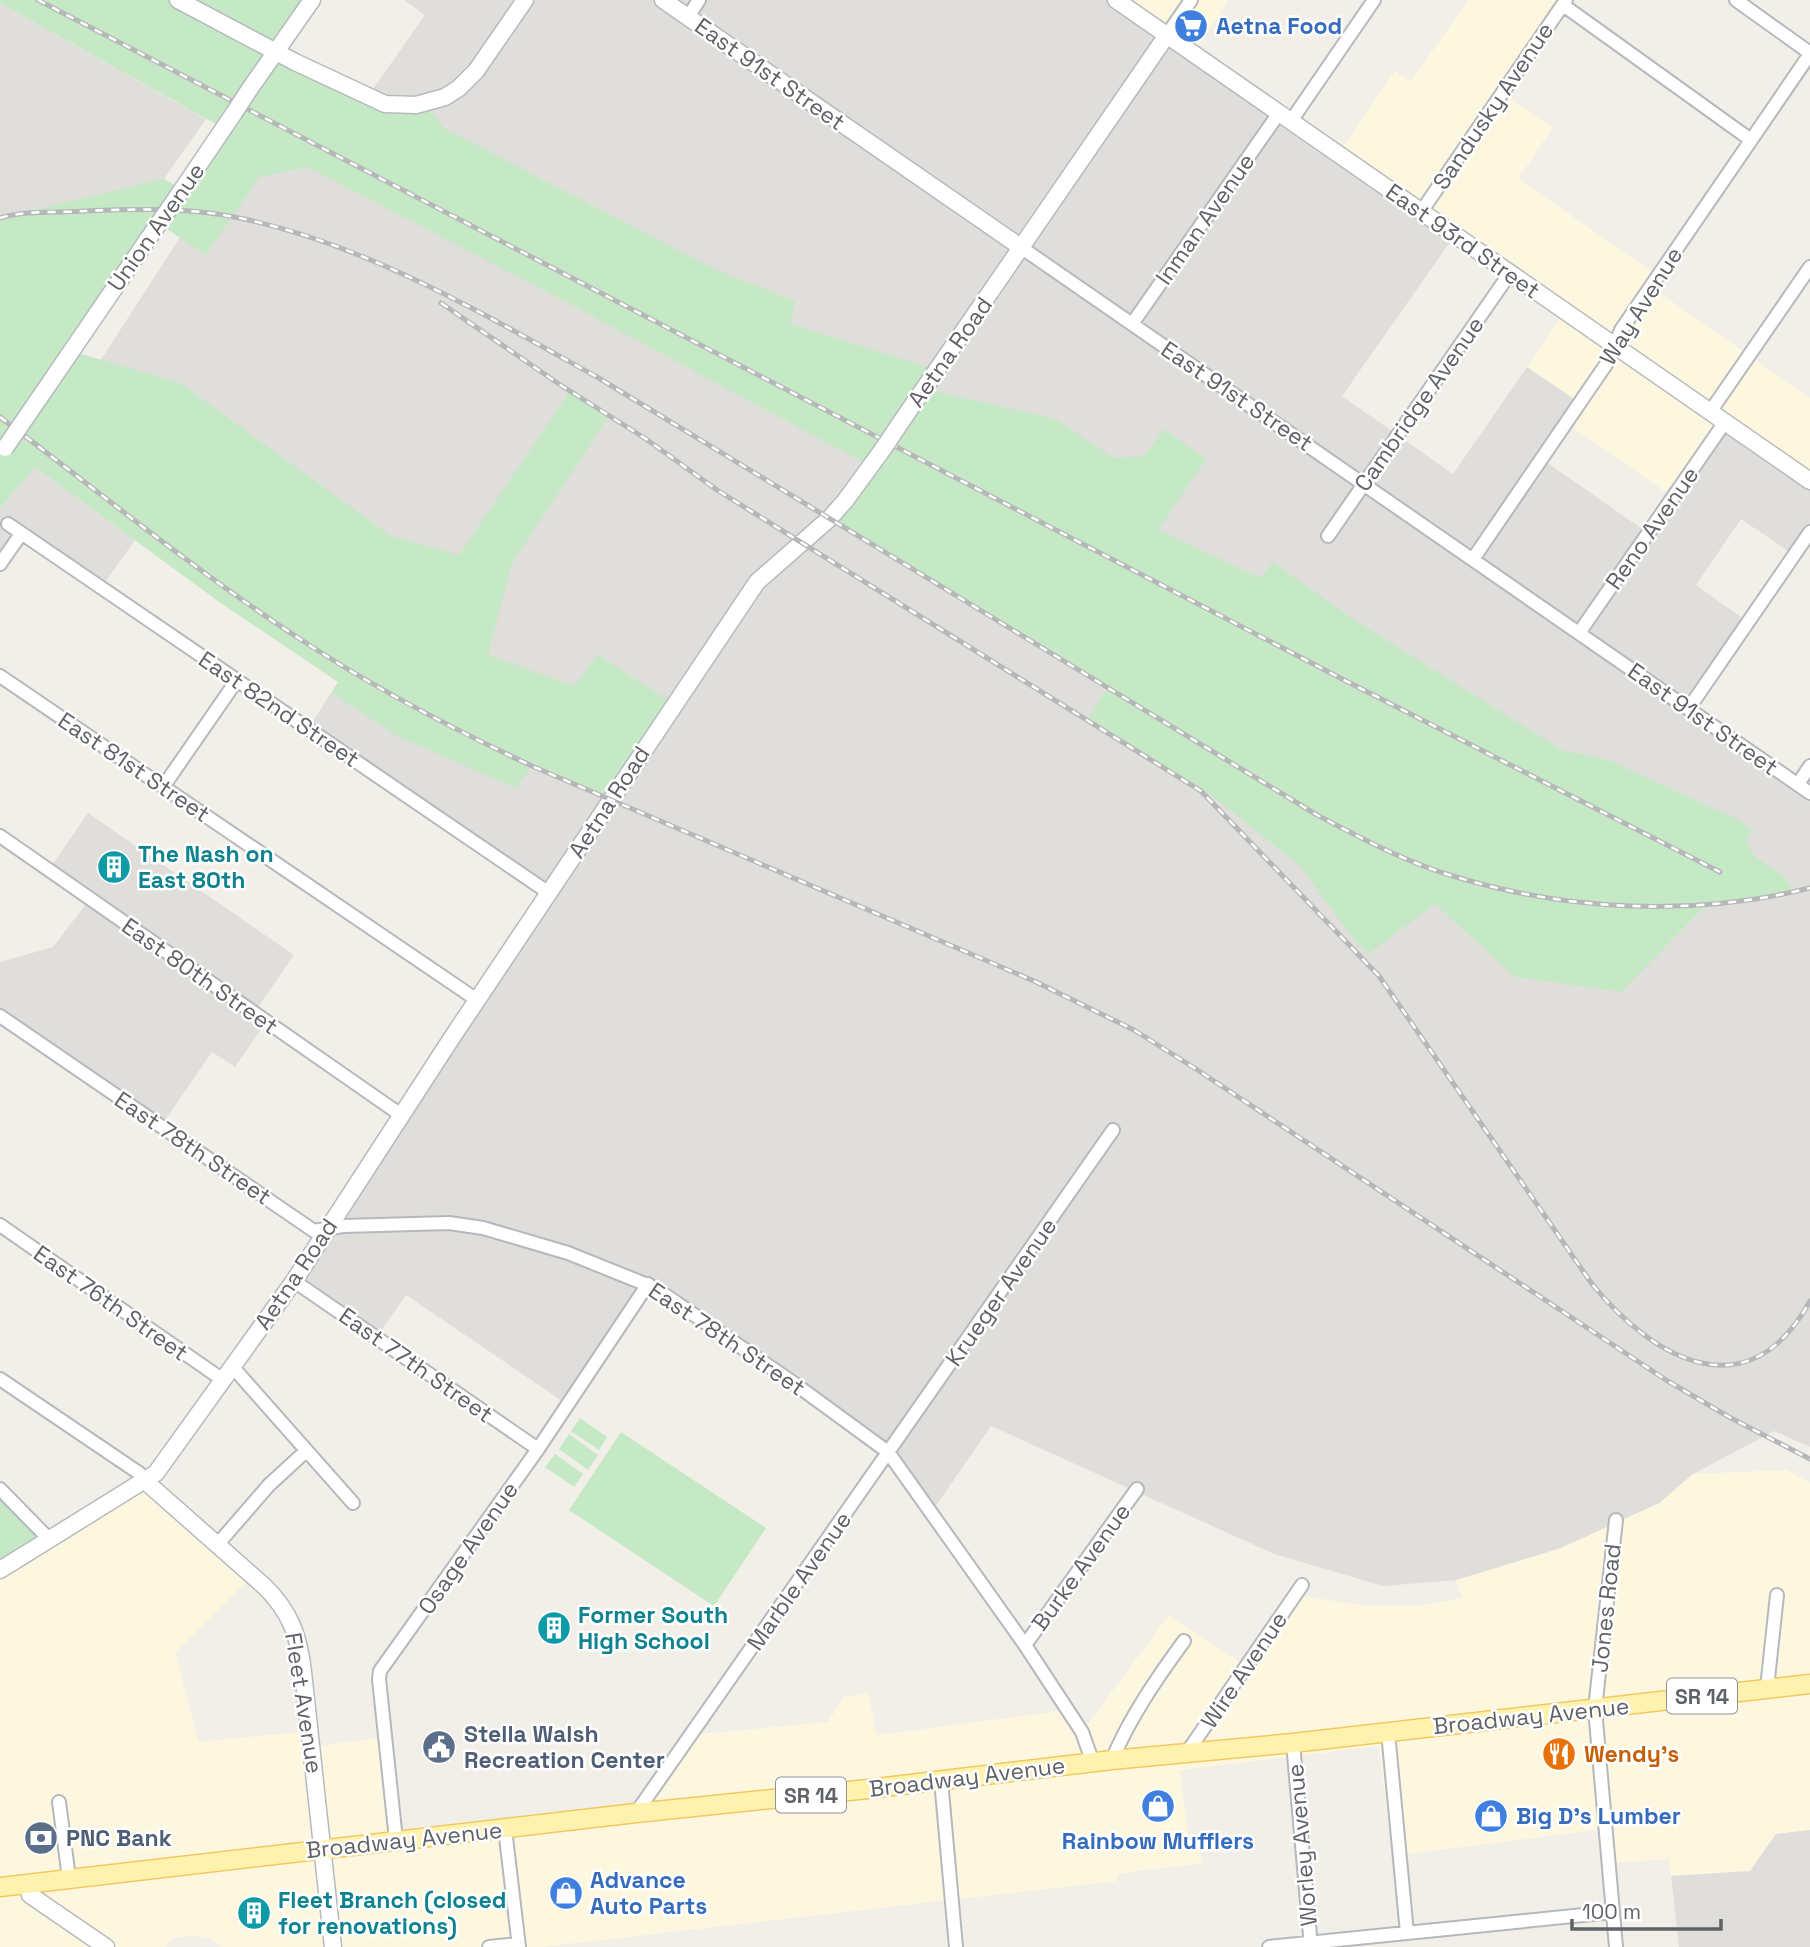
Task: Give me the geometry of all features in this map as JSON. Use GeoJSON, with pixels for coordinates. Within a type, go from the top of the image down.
{"type":"FeatureCollection","features":[{"type":"Feature","properties":{"kind":"main road","name":"Broadway Avenue"},"geometry":{"type":"LineString","coordinates":[[0,1887],[636,1813],[1093,1762],[1293,1743],[1810,1684]]}},
{"type":"Feature","properties":{"kind":"street"},"geometry":{"type":"LineString","coordinates":[[178,0],[275,52],[385,104],[416,105],[445,97],[459,88],[476,71],[525,0]]}},
{"type":"Feature","properties":{"kind":"street","name":"Union Avenue"},"geometry":{"type":"LineString","coordinates":[[2,451],[312,0]]}},
{"type":"Feature","properties":{"kind":"street","name":"East 91st Street"},"geometry":{"type":"LineString","coordinates":[[663,0],[1810,793]]}},
{"type":"Feature","properties":{"kind":"street"},"geometry":{"type":"LineString","coordinates":[[688,17],[699,0]]}},
{"type":"Feature","properties":{"kind":"street","name":"East 93rd Street"},"geometry":{"type":"LineString","coordinates":[[1116,0],[1810,481]]}},
{"type":"Feature","properties":{"kind":"street","name":"Aetna Road"},"geometry":{"type":"LineString","coordinates":[[0,1570],[156,1473],[294,1281],[477,1000],[757,582],[830,518],[845,501],[1191,0]]}},
{"type":"Feature","properties":{"kind":"street","name":"Inman Avenue"},"geometry":{"type":"LineString","coordinates":[[1132,324],[1374,0]]}},
{"type":"Feature","properties":{"kind":"street"},"geometry":{"type":"LineString","coordinates":[[1737,0],[1810,53]]}},
{"type":"Feature","properties":{"kind":"street"},"geometry":{"type":"LineString","coordinates":[[1564,2],[1751,139]]}},
{"type":"Feature","properties":{"kind":"street","name":"Sandusky Avenue"},"geometry":{"type":"LineString","coordinates":[[1421,212],[1564,2]]}},
{"type":"Feature","properties":{"kind":"street","name":"Way Avenue"},"geometry":{"type":"LineString","coordinates":[[1472,559],[1607,363],[1621,330],[1810,53]]}},
{"type":"Feature","properties":{"kind":"street"},"geometry":{"type":"LineString","coordinates":[[1710,412],[1810,267]]}},
{"type":"Feature","properties":{"kind":"street","name":"Cambridge Avenue"},"geometry":{"type":"LineString","coordinates":[[1328,536],[1510,273]]}},
{"type":"Feature","properties":{"kind":"street","name":"Reno Avenue"},"geometry":{"type":"LineString","coordinates":[[1579,633],[1725,422]]}},
{"type":"Feature","properties":{"kind":"street","name":"East 82nd Street"},"geometry":{"type":"LineString","coordinates":[[8,524],[549,893]]}},
{"type":"Feature","properties":{"kind":"street"},"geometry":{"type":"LineString","coordinates":[[1689,708],[1810,532]]}},
{"type":"Feature","properties":{"kind":"street"},"geometry":{"type":"LineString","coordinates":[[0,564],[21,534]]}},
{"type":"Feature","properties":{"kind":"street","name":"East 81st Street"},"geometry":{"type":"LineString","coordinates":[[0,676],[477,1000]]}},
{"type":"Feature","properties":{"kind":"street"},"geometry":{"type":"LineString","coordinates":[[163,787],[237,680]]}},
{"type":"Feature","properties":{"kind":"street"},"geometry":{"type":"LineString","coordinates":[[1798,784],[1810,766]]}},
{"type":"Feature","properties":{"kind":"street","name":"East 80th Street"},"geometry":{"type":"LineString","coordinates":[[0,836],[401,1115]]}},
{"type":"Feature","properties":{"kind":"street","name":"East 78th Street"},"geometry":{"type":"LineString","coordinates":[[0,1016],[314,1231],[343,1226],[449,1223],[483,1228],[568,1253],[648,1284],[795,1384],[888,1452],[1025,1646],[1082,1732],[1093,1762]]}},
{"type":"Feature","properties":{"kind":"street","name":"Krueger Avenue"},"geometry":{"type":"LineString","coordinates":[[888,1452],[1113,1130]]}},
{"type":"Feature","properties":{"kind":"street","name":"East 76th Street"},"geometry":{"type":"LineString","coordinates":[[0,1225],[227,1374],[238,1373],[353,1503]]}},
{"type":"Feature","properties":{"kind":"street","name":"East 77th Street"},"geometry":{"type":"LineString","coordinates":[[294,1281],[538,1449]]}},
{"type":"Feature","properties":{"kind":"street","name":"Osage Avenue"},"geometry":{"type":"LineString","coordinates":[[396,1840],[380,1671],[538,1449],[648,1284]]}},
{"type":"Feature","properties":{"kind":"street"},"geometry":{"type":"LineString","coordinates":[[0,1378],[139,1473],[145,1481]]}},
{"type":"Feature","properties":{"kind":"street"},"geometry":{"type":"LineString","coordinates":[[217,1545],[268,1485],[306,1451]]}},
{"type":"Feature","properties":{"kind":"street","name":"Marble Avenue"},"geometry":{"type":"LineString","coordinates":[[636,1813],[888,1452]]}},
{"type":"Feature","properties":{"kind":"street","name":"Fleet Avenue"},"geometry":{"type":"LineString","coordinates":[[145,1481],[272,1594],[287,1612],[298,1637],[332,1947]]}},
{"type":"Feature","properties":{"kind":"street"},"geometry":{"type":"LineString","coordinates":[[0,1489],[49,1539]]}},
{"type":"Feature","properties":{"kind":"street","name":"Burke Avenue"},"geometry":{"type":"LineString","coordinates":[[1025,1646],[1137,1489]]}},
{"type":"Feature","properties":{"kind":"street","name":"Jones Road"},"geometry":{"type":"LineString","coordinates":[[1616,1520],[1595,1709],[1616,1947]]}},
{"type":"Feature","properties":{"kind":"street","name":"Wire Avenue"},"geometry":{"type":"LineString","coordinates":[[1186,1754],[1302,1585]]}},
{"type":"Feature","properties":{"kind":"street"},"geometry":{"type":"LineString","coordinates":[[1767,1688],[1777,1595]]}},
{"type":"Feature","properties":{"kind":"street"},"geometry":{"type":"LineString","coordinates":[[1112,1760],[1157,1678],[1184,1641]]}},
{"type":"Feature","properties":{"kind":"street"},"geometry":{"type":"LineString","coordinates":[[1388,1732],[1408,1933]]}},
{"type":"Feature","properties":{"kind":"street","name":"Worley Avenue"},"geometry":{"type":"LineString","coordinates":[[1293,1743],[1310,1945]]}},
{"type":"Feature","properties":{"kind":"street"},"geometry":{"type":"LineString","coordinates":[[941,1780],[956,1947]]}},
{"type":"Feature","properties":{"kind":"street"},"geometry":{"type":"LineString","coordinates":[[59,1802],[69,1878]]}},
{"type":"Feature","properties":{"kind":"street"},"geometry":{"type":"LineString","coordinates":[[489,1947],[518,1945],[505,1829]]}},
{"type":"Feature","properties":{"kind":"street"},"geometry":{"type":"LineString","coordinates":[[28,1884],[30,1895],[88,1942],[106,1947]]}},
{"type":"Feature","properties":{"kind":"street"},"geometry":{"type":"LineString","coordinates":[[1269,1947],[1310,1945],[1613,1912]]}},
{"type":"Feature","properties":{"kind":"shaded area"},"geometry":{"type":"Polygon","coordinates":[[[404,0],[1116,0],[1455,235],[1342,396],[1453,474],[1527,367],[1580,403],[1542,459],[1648,533],[1725,422],[1810,481],[1810,532],[1794,555],[1741,519],[1696,585],[1748,622],[1689,708],[1798,784],[1810,766],[1810,1447],[1774,1431],[1693,1474],[1659,1503],[1561,1548],[1456,1580],[1383,1586],[1274,1554],[991,1426],[931,1513],[888,1452],[648,1284],[568,1405],[406,1295],[376,1338],[294,1281],[549,893],[308,729],[338,682],[218,601],[69,409],[247,134],[368,96],[425,15],[404,0]]]}},
{"type":"Feature","properties":{"kind":"shaded area"},"geometry":{"type":"Polygon","coordinates":[[[1116,0],[1229,0],[1193,54],[1116,0]]]}},
{"type":"Feature","properties":{"kind":"shaded area"},"geometry":{"type":"Polygon","coordinates":[[[1468,0],[1566,0],[1503,93],[1553,127],[1518,179],[1658,275],[1651,287],[1810,398],[1810,481],[1673,497],[1566,423],[1579,403],[1527,367],[1565,312],[1338,154],[1395,71],[1411,82],[1468,0]]]}},
{"type":"Feature","properties":{"kind":"shaded area"},"geometry":{"type":"Polygon","coordinates":[[[0,3],[206,119],[164,179],[0,234],[0,3]]]}},
{"type":"Feature","properties":{"kind":"shaded area"},"geometry":{"type":"Polygon","coordinates":[[[35,467],[135,540],[101,588],[21,534],[0,564],[0,509],[35,467]]]}},
{"type":"Feature","properties":{"kind":"shaded area"},"geometry":{"type":"Polygon","coordinates":[[[88,813],[294,955],[254,1013],[266,1022],[235,1067],[212,1052],[161,1126],[0,1016],[0,962],[53,947],[89,900],[48,871],[88,813]]]}},
{"type":"Feature","properties":{"kind":"shaded area"},"geometry":{"type":"Polygon","coordinates":[[[1787,1470],[1810,1483],[1810,1831],[1776,1834],[1750,1871],[1671,1876],[1669,1859],[1609,1863],[1605,1829],[1408,1854],[1408,1859],[1393,1861],[1379,1746],[1180,1770],[1188,1837],[1198,1836],[1202,1863],[1117,1874],[1117,1881],[540,1947],[221,1947],[210,1938],[193,1935],[173,1938],[166,1947],[0,1947],[0,1570],[145,1481],[253,1575],[175,1653],[199,1742],[310,1731],[313,1747],[385,1737],[396,1839],[636,1813],[691,1735],[828,1722],[844,1697],[868,1693],[877,1735],[1067,1710],[1082,1732],[1169,1615],[1246,1667],[1295,1595],[1367,1606],[1417,1606],[1462,1598],[1456,1580],[1561,1547],[1659,1503],[1693,1474],[1787,1470]]]}},
{"type":"Feature","properties":{"kind":"shaded area"},"geometry":{"type":"Polygon","coordinates":[[[1810,1830],[1810,1947],[1679,1947],[1671,1876],[1750,1871],[1776,1834],[1810,1830]]]}},
{"type":"Feature","properties":{"kind":"green space"},"geometry":{"type":"Polygon","coordinates":[[[0,0],[178,0],[192,7],[197,0],[312,0],[275,51],[385,104],[426,103],[444,128],[714,269],[795,301],[790,324],[937,370],[925,389],[1055,419],[1114,458],[1145,456],[1164,429],[1206,459],[1158,530],[1261,578],[1273,562],[1353,619],[1562,750],[1608,760],[1737,819],[1753,830],[1746,842],[1754,856],[1785,877],[1794,892],[1707,904],[1621,992],[1515,977],[1435,904],[1368,954],[1351,936],[1301,867],[1210,794],[1088,719],[1108,687],[830,518],[870,466],[542,289],[307,167],[259,177],[206,255],[159,224],[71,351],[180,383],[391,536],[459,555],[570,391],[609,416],[511,565],[488,655],[575,686],[597,654],[674,704],[610,800],[532,766],[516,788],[397,736],[332,693],[338,682],[218,601],[35,467],[0,509],[0,218],[164,179],[182,189],[223,128],[0,3],[0,0]]]}},
{"type":"Feature","properties":{"kind":"green space"},"geometry":{"type":"Polygon","coordinates":[[[580,1418],[607,1437],[599,1450],[571,1431],[580,1418]]]}},
{"type":"Feature","properties":{"kind":"green space"},"geometry":{"type":"Polygon","coordinates":[[[621,1432],[766,1528],[714,1606],[569,1510],[621,1432]]]}},
{"type":"Feature","properties":{"kind":"green space"},"geometry":{"type":"Polygon","coordinates":[[[569,1434],[598,1455],[588,1470],[559,1449],[569,1434]]]}},
{"type":"Feature","properties":{"kind":"green space"},"geometry":{"type":"Polygon","coordinates":[[[555,1454],[583,1474],[574,1487],[545,1467],[555,1454]]]}},
{"type":"Feature","properties":{"kind":"green space"},"geometry":{"type":"Polygon","coordinates":[[[0,1489],[49,1539],[0,1569],[0,1489]]]}},
{"type":"Feature","properties":{"kind":"railway"},"geometry":{"type":"LineString","coordinates":[[38,0],[1346,681],[1720,872]]}},
{"type":"Feature","properties":{"kind":"railway"},"geometry":{"type":"LineString","coordinates":[[0,218],[31,213],[124,210],[225,215],[291,231],[337,246],[426,285],[597,377],[1317,815],[1418,864],[1496,888],[1541,897],[1631,906],[1721,903],[1810,888]]}},
{"type":"Feature","properties":{"kind":"railway"},"geometry":{"type":"LineString","coordinates":[[441,303],[559,384],[646,439],[717,490],[1201,791],[1379,976],[1592,1284],[1644,1335],[1673,1352],[1702,1363],[1731,1365],[1759,1356],[1786,1335],[1810,1301]]}},
{"type":"Feature","properties":{"kind":"railway"},"geometry":{"type":"LineString","coordinates":[[0,417],[225,588],[331,659],[387,692],[532,766],[1034,981],[1134,1030],[1666,1380],[1729,1417],[1810,1459]]}},
{"type":"Feature","properties":{"kind":"place","name":"Aetna Food"},"geometry":{"type":"Point","coordinates":[1191,26]}},
{"type":"Feature","properties":{"kind":"place","name":"The Nash on East 80th"},"geometry":{"type":"Point","coordinates":[114,867]}},
{"type":"Feature","properties":{"kind":"place","name":"Former South High School"},"geometry":{"type":"Point","coordinates":[554,1628]}},
{"type":"Feature","properties":{"kind":"place","name":"Stella Walsh Recreation Center"},"geometry":{"type":"Point","coordinates":[439,1747]}},
{"type":"Feature","properties":{"kind":"place","name":"Wendy's"},"geometry":{"type":"Point","coordinates":[1559,1754]}},
{"type":"Feature","properties":{"kind":"place","name":"Rainbow Mufflers"},"geometry":{"type":"Point","coordinates":[1158,1806]}},
{"type":"Feature","properties":{"kind":"place","name":"Big D's Lumber"},"geometry":{"type":"Point","coordinates":[1491,1816]}},
{"type":"Feature","properties":{"kind":"place","name":"PNC Bank"},"geometry":{"type":"Point","coordinates":[41,1838]}},
{"type":"Feature","properties":{"kind":"place","name":"Advance Auto Parts"},"geometry":{"type":"Point","coordinates":[566,1893]}},
{"type":"Feature","properties":{"kind":"place","name":"Fleet Branch (closed for renovations)"},"geometry":{"type":"Point","coordinates":[254,1913]}}]}
